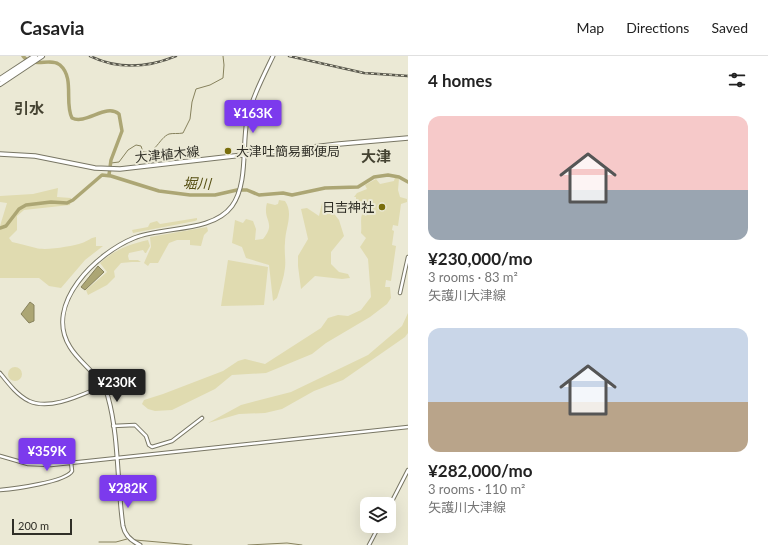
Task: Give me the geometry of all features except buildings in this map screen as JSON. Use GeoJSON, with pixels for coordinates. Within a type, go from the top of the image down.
{"type":"FeatureCollection","features":[{"type":"Feature","properties":{"kind":"highway"},"geometry":{"type":"LineString","coordinates":[[0,84],[35,57],[42,56]]}},
{"type":"Feature","properties":{"kind":"highway"},"geometry":{"type":"LineString","coordinates":[[0,80],[26,64]]}},
{"type":"Feature","properties":{"kind":"main road"},"geometry":{"type":"LineString","coordinates":[[140,545],[129,539],[124,533],[122,526],[113,426],[108,396],[103,386],[74,353],[64,336],[62,323],[63,308],[70,294],[80,280],[117,246],[146,234],[207,223],[215,220],[227,212],[236,200],[240,188],[247,121],[251,103],[273,56]]}},
{"type":"Feature","properties":{"kind":"main road","name":"大津植木線"},"geometry":{"type":"LineString","coordinates":[[0,154],[35,156],[95,168],[108,169],[375,140],[408,138]]}},
{"type":"Feature","properties":{"kind":"street"},"geometry":{"type":"LineString","coordinates":[[400,293],[408,257]]}},
{"type":"Feature","properties":{"kind":"street"},"geometry":{"type":"LineString","coordinates":[[0,373],[19,394],[27,400],[38,403],[50,403],[63,400],[103,386]]}},
{"type":"Feature","properties":{"kind":"street"},"geometry":{"type":"LineString","coordinates":[[113,426],[135,425],[146,436],[149,445],[152,447],[172,441],[202,418]]}},
{"type":"Feature","properties":{"kind":"street"},"geometry":{"type":"LineString","coordinates":[[0,456],[28,464],[51,465],[408,427]]}},
{"type":"Feature","properties":{"kind":"street"},"geometry":{"type":"LineString","coordinates":[[0,490],[36,485],[67,476],[72,471],[71,462]]}},
{"type":"Feature","properties":{"kind":"street"},"geometry":{"type":"LineString","coordinates":[[394,497],[408,470]]}},
{"type":"Feature","properties":{"kind":"street"},"geometry":{"type":"LineString","coordinates":[[369,545],[375,533]]}},
{"type":"Feature","properties":{"kind":"shaded area"},"geometry":{"type":"Polygon","coordinates":[[[395,177],[399,179],[398,190],[400,197],[407,199],[407,202],[401,204],[398,226],[393,225],[392,230],[394,231],[392,245],[396,246],[391,281],[386,280],[385,287],[390,287],[391,298],[387,304],[370,317],[326,343],[312,354],[266,373],[232,375],[215,389],[172,410],[155,411],[148,409],[142,404],[144,400],[223,371],[238,361],[245,359],[265,364],[321,328],[328,318],[338,315],[348,316],[361,310],[371,297],[368,259],[360,247],[366,238],[361,233],[362,214],[366,216],[370,211],[360,201],[356,202],[356,197],[354,197],[357,193],[367,189],[365,185],[376,179],[380,184],[394,181],[395,177]]]}},
{"type":"Feature","properties":{"kind":"shaded area"},"geometry":{"type":"Polygon","coordinates":[[[58,188],[57,197],[71,198],[70,205],[24,210],[17,216],[17,230],[9,238],[12,242],[40,249],[53,249],[78,244],[96,237],[96,246],[103,246],[85,260],[61,288],[49,286],[39,278],[0,278],[0,226],[7,203],[0,202],[0,196],[33,194],[58,188]]]}},
{"type":"Feature","properties":{"kind":"shaded area"},"geometry":{"type":"Polygon","coordinates":[[[279,200],[285,201],[288,206],[289,216],[285,237],[285,265],[282,283],[277,298],[273,301],[269,265],[246,258],[242,247],[232,243],[235,220],[243,223],[246,219],[253,221],[256,229],[255,240],[263,239],[269,229],[266,214],[267,203],[275,205],[278,204],[279,200]]]}},
{"type":"Feature","properties":{"kind":"shaded area"},"geometry":{"type":"Polygon","coordinates":[[[322,203],[328,206],[339,220],[344,236],[331,252],[331,264],[339,272],[348,274],[350,278],[342,279],[315,276],[301,289],[298,256],[308,239],[301,209],[307,208],[319,216],[322,203]]]}},
{"type":"Feature","properties":{"kind":"shaded area"},"geometry":{"type":"Polygon","coordinates":[[[197,218],[195,221],[133,233],[132,230],[148,227],[150,223],[157,221],[160,224],[197,218]]]}},
{"type":"Feature","properties":{"kind":"shaded area"},"geometry":{"type":"Polygon","coordinates":[[[207,227],[208,231],[204,235],[201,246],[190,245],[190,240],[177,240],[169,243],[158,263],[150,263],[148,266],[144,263],[151,247],[150,237],[207,227]]]}},
{"type":"Feature","properties":{"kind":"shaded area"},"geometry":{"type":"Polygon","coordinates":[[[148,240],[150,246],[146,253],[143,250],[129,253],[128,256],[129,260],[138,260],[141,262],[121,263],[114,271],[115,277],[107,285],[88,295],[86,290],[107,272],[100,263],[111,254],[122,248],[148,240]]]}},
{"type":"Feature","properties":{"kind":"shaded area"},"geometry":{"type":"Polygon","coordinates":[[[228,260],[268,267],[264,305],[221,306],[228,260]]]}},
{"type":"Feature","properties":{"kind":"shaded area"},"geometry":{"type":"Polygon","coordinates":[[[98,266],[104,272],[85,290],[81,287],[98,266]]]}},
{"type":"Feature","properties":{"kind":"shaded area"},"geometry":{"type":"Polygon","coordinates":[[[30,302],[34,305],[34,321],[29,323],[21,314],[30,302]]]}},
{"type":"Feature","properties":{"kind":"shaded area"},"geometry":{"type":"Polygon","coordinates":[[[408,313],[408,333],[405,337],[343,380],[314,391],[282,409],[265,413],[239,414],[208,423],[241,405],[291,392],[368,355],[402,326],[408,313]]]}},
{"type":"Feature","properties":{"kind":"shaded area"},"geometry":{"type":"Polygon","coordinates":[[[15,367],[20,369],[22,374],[20,379],[15,381],[10,379],[8,374],[10,369],[15,367]]]}},
{"type":"Feature","properties":{"kind":"waterway"},"geometry":{"type":"LineString","coordinates":[[23,56],[31,62],[56,63],[64,70],[67,77],[69,105],[72,118],[83,119],[108,111],[114,111],[119,114],[122,131],[111,160],[109,175]]}},
{"type":"Feature","properties":{"kind":"waterway"},"geometry":{"type":"LineString","coordinates":[[111,163],[119,162],[128,150],[136,145],[141,146],[143,152],[151,151],[169,134],[183,133],[190,119],[192,102],[196,89],[210,85],[223,78],[223,56]]}},
{"type":"Feature","properties":{"kind":"waterway","name":"堀川"},"geometry":{"type":"LineString","coordinates":[[0,228],[6,226],[19,209],[26,205],[51,202],[67,203],[73,200],[102,175],[111,176],[159,191],[190,195],[215,195],[237,190],[247,190],[259,195],[283,193],[292,195],[325,188],[358,187],[374,177],[388,175],[399,177],[408,182]]}},
{"type":"Feature","properties":{"kind":"waterway"},"geometry":{"type":"LineString","coordinates":[[99,542],[116,542],[127,539]]}},
{"type":"Feature","properties":{"kind":"waterway"},"geometry":{"type":"LineString","coordinates":[[135,540],[192,545]]}},
{"type":"Feature","properties":{"kind":"waterway"},"geometry":{"type":"LineString","coordinates":[[248,545],[287,543],[302,545]]}},
{"type":"Feature","properties":{"kind":"railway"},"geometry":{"type":"LineString","coordinates":[[90,56],[112,64],[133,66],[154,63],[176,56]]}},
{"type":"Feature","properties":{"kind":"railway"},"geometry":{"type":"LineString","coordinates":[[289,56],[364,73],[408,76]]}},
{"type":"Feature","properties":{"kind":"place","name":"大津吐簡易郵便局"},"geometry":{"type":"Point","coordinates":[228,151]}},
{"type":"Feature","properties":{"kind":"place","name":"日吉神社"},"geometry":{"type":"Point","coordinates":[382,207]}},
{"type":"Feature","properties":{"kind":"district","name":"引水"},"geometry":{"type":"Point","coordinates":[29,108]}},
{"type":"Feature","properties":{"kind":"district","name":"大津"},"geometry":{"type":"Point","coordinates":[376,156]}}]}
